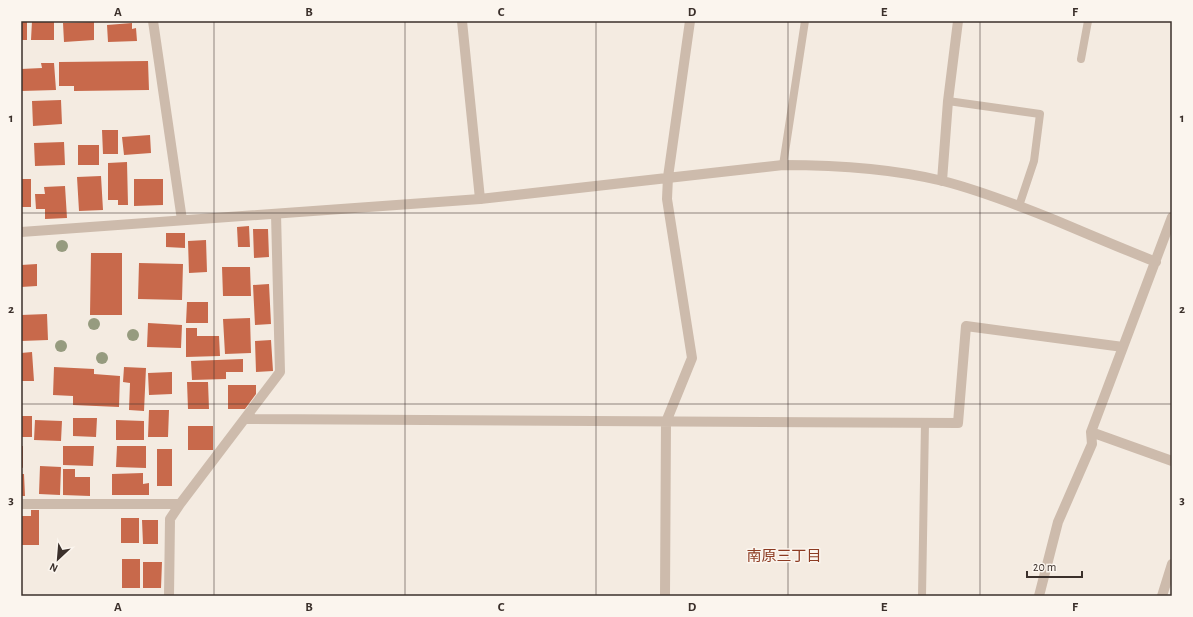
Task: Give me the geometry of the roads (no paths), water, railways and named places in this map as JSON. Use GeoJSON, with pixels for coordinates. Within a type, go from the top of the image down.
{"type":"FeatureCollection","features":[{"type":"Feature","properties":{"kind":"street"},"geometry":{"type":"LineString","coordinates":[[153,21],[182,220]]}},
{"type":"Feature","properties":{"kind":"street"},"geometry":{"type":"LineString","coordinates":[[462,21],[480,199]]}},
{"type":"Feature","properties":{"kind":"street"},"geometry":{"type":"LineString","coordinates":[[665,596],[666,422],[692,358],[667,200],[668,177],[690,21]]}},
{"type":"Feature","properties":{"kind":"street"},"geometry":{"type":"LineString","coordinates":[[942,181],[948,101],[958,21]]}},
{"type":"Feature","properties":{"kind":"street"},"geometry":{"type":"LineString","coordinates":[[21,232],[480,199],[783,165],[820,165],[878,170],[942,181],[980,192],[1019,206],[1156,262]]}},
{"type":"Feature","properties":{"kind":"street"},"geometry":{"type":"LineString","coordinates":[[169,596],[170,519],[280,372],[276,214]]}},
{"type":"Feature","properties":{"kind":"street"},"geometry":{"type":"LineString","coordinates":[[1039,596],[1058,522],[1092,444],[1091,432],[1172,217]]}},
{"type":"Feature","properties":{"kind":"street"},"geometry":{"type":"LineString","coordinates":[[246,419],[958,423],[966,326],[1123,347]]}},
{"type":"Feature","properties":{"kind":"street"},"geometry":{"type":"LineString","coordinates":[[1091,432],[1172,461]]}},
{"type":"Feature","properties":{"kind":"street"},"geometry":{"type":"LineString","coordinates":[[21,504],[180,504]]}},
{"type":"Feature","properties":{"kind":"street"},"geometry":{"type":"LineString","coordinates":[[1162,596],[1172,564]]}},
{"type":"Feature","properties":{"kind":"lane"},"geometry":{"type":"LineString","coordinates":[[783,165],[805,21]]}},
{"type":"Feature","properties":{"kind":"lane"},"geometry":{"type":"LineString","coordinates":[[1081,59],[1088,21]]}},
{"type":"Feature","properties":{"kind":"lane"},"geometry":{"type":"LineString","coordinates":[[948,101],[1040,114],[1034,161],[1019,206]]}},
{"type":"Feature","properties":{"kind":"lane"},"geometry":{"type":"LineString","coordinates":[[922,596],[926,423]]}},
{"type":"Feature","properties":{"kind":"district","name":"南原三丁目"},"geometry":{"type":"Point","coordinates":[784,556]}}]}
